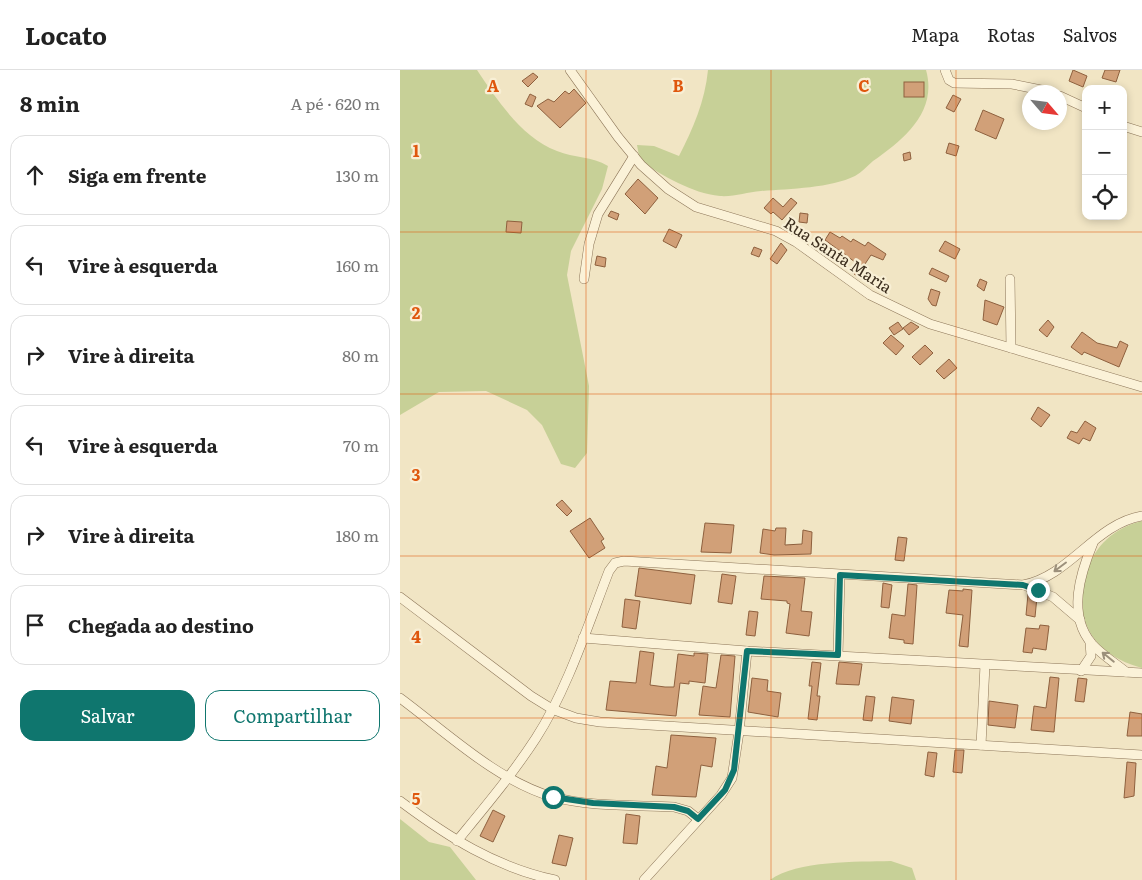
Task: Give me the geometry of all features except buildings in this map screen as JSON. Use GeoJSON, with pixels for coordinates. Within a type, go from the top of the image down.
{"type":"FeatureCollection","features":[{"type":"Feature","properties":{"kind":"street","name":"Rua Santa Maria"},"geometry":{"type":"LineString","coordinates":[[570,70],[634,156],[661,183],[696,207],[776,231],[796,242],[887,305],[930,324],[1142,387]]}},
{"type":"Feature","properties":{"kind":"street"},"geometry":{"type":"LineString","coordinates":[[946,70],[949,80],[954,83],[1012,84],[1022,86]]}},
{"type":"Feature","properties":{"kind":"street"},"geometry":{"type":"LineString","coordinates":[[1067,99],[1082,106]]}},
{"type":"Feature","properties":{"kind":"street"},"geometry":{"type":"LineString","coordinates":[[1127,127],[1142,132]]}},
{"type":"Feature","properties":{"kind":"street"},"geometry":{"type":"LineString","coordinates":[[584,279],[589,244],[598,214],[634,156]]}},
{"type":"Feature","properties":{"kind":"street"},"geometry":{"type":"LineString","coordinates":[[1010,279],[1011,348]]}},
{"type":"Feature","properties":{"kind":"street"},"geometry":{"type":"LineString","coordinates":[[1023,585],[1045,577],[1122,522],[1142,516]]}},
{"type":"Feature","properties":{"kind":"street"},"geometry":{"type":"LineString","coordinates":[[1081,671],[1091,656],[1090,642],[1080,620],[1078,593],[1081,574],[1093,543]]}},
{"type":"Feature","properties":{"kind":"street"},"geometry":{"type":"LineString","coordinates":[[457,842],[535,739],[552,709],[583,638],[609,571],[612,565],[619,562],[1023,585],[1053,597],[1080,620]]}},
{"type":"Feature","properties":{"kind":"street"},"geometry":{"type":"LineString","coordinates":[[838,655],[840,575]]}},
{"type":"Feature","properties":{"kind":"street"},"geometry":{"type":"LineString","coordinates":[[400,597],[552,709],[576,718],[600,722],[739,732],[1142,755]]}},
{"type":"Feature","properties":{"kind":"street"},"geometry":{"type":"LineString","coordinates":[[583,638],[747,651],[1142,673]]}},
{"type":"Feature","properties":{"kind":"street"},"geometry":{"type":"LineString","coordinates":[[1090,642],[1126,672]]}},
{"type":"Feature","properties":{"kind":"street"},"geometry":{"type":"LineString","coordinates":[[644,880],[721,795],[732,778],[739,732],[747,651]]}},
{"type":"Feature","properties":{"kind":"street"},"geometry":{"type":"LineString","coordinates":[[982,746],[985,665]]}},
{"type":"Feature","properties":{"kind":"street"},"geometry":{"type":"LineString","coordinates":[[400,698],[508,777],[526,787],[553,797],[593,803],[674,807],[688,811],[698,819]]}},
{"type":"Feature","properties":{"kind":"street"},"geometry":{"type":"LineString","coordinates":[[400,801],[457,842],[502,864],[555,880]]}},
{"type":"Feature","properties":{"kind":"green space"},"geometry":{"type":"Polygon","coordinates":[[[400,70],[477,70],[511,117],[532,137],[557,151],[596,160],[608,166],[602,189],[571,251],[567,275],[589,386],[587,453],[575,468],[561,464],[542,425],[527,410],[486,391],[439,392],[400,415],[400,70]]]}},
{"type":"Feature","properties":{"kind":"green space"},"geometry":{"type":"Polygon","coordinates":[[[708,70],[926,70],[927,99],[922,112],[906,134],[855,176],[834,183],[797,189],[720,196],[688,188],[649,167],[640,161],[637,145],[654,146],[679,156],[698,115],[708,70]]]}},
{"type":"Feature","properties":{"kind":"green space"},"geometry":{"type":"Polygon","coordinates":[[[1142,521],[1142,668],[1125,662],[1099,645],[1085,621],[1082,606],[1082,590],[1090,563],[1100,546],[1114,533],[1142,521]]]}},
{"type":"Feature","properties":{"kind":"green space"},"geometry":{"type":"Polygon","coordinates":[[[400,819],[429,842],[450,847],[476,880],[400,880],[400,819]]]}},
{"type":"Feature","properties":{"kind":"green space"},"geometry":{"type":"Polygon","coordinates":[[[891,861],[912,868],[916,880],[770,880],[782,873],[811,865],[891,861]]]}},
{"type":"Feature","properties":{"kind":"route"},"geometry":{"type":"LineString","coordinates":[[553,797],[593,803],[674,807],[688,811],[698,819],[721,795],[732,778],[739,732],[747,651],[838,655],[840,575],[1023,585],[1038,590]]}}]}
